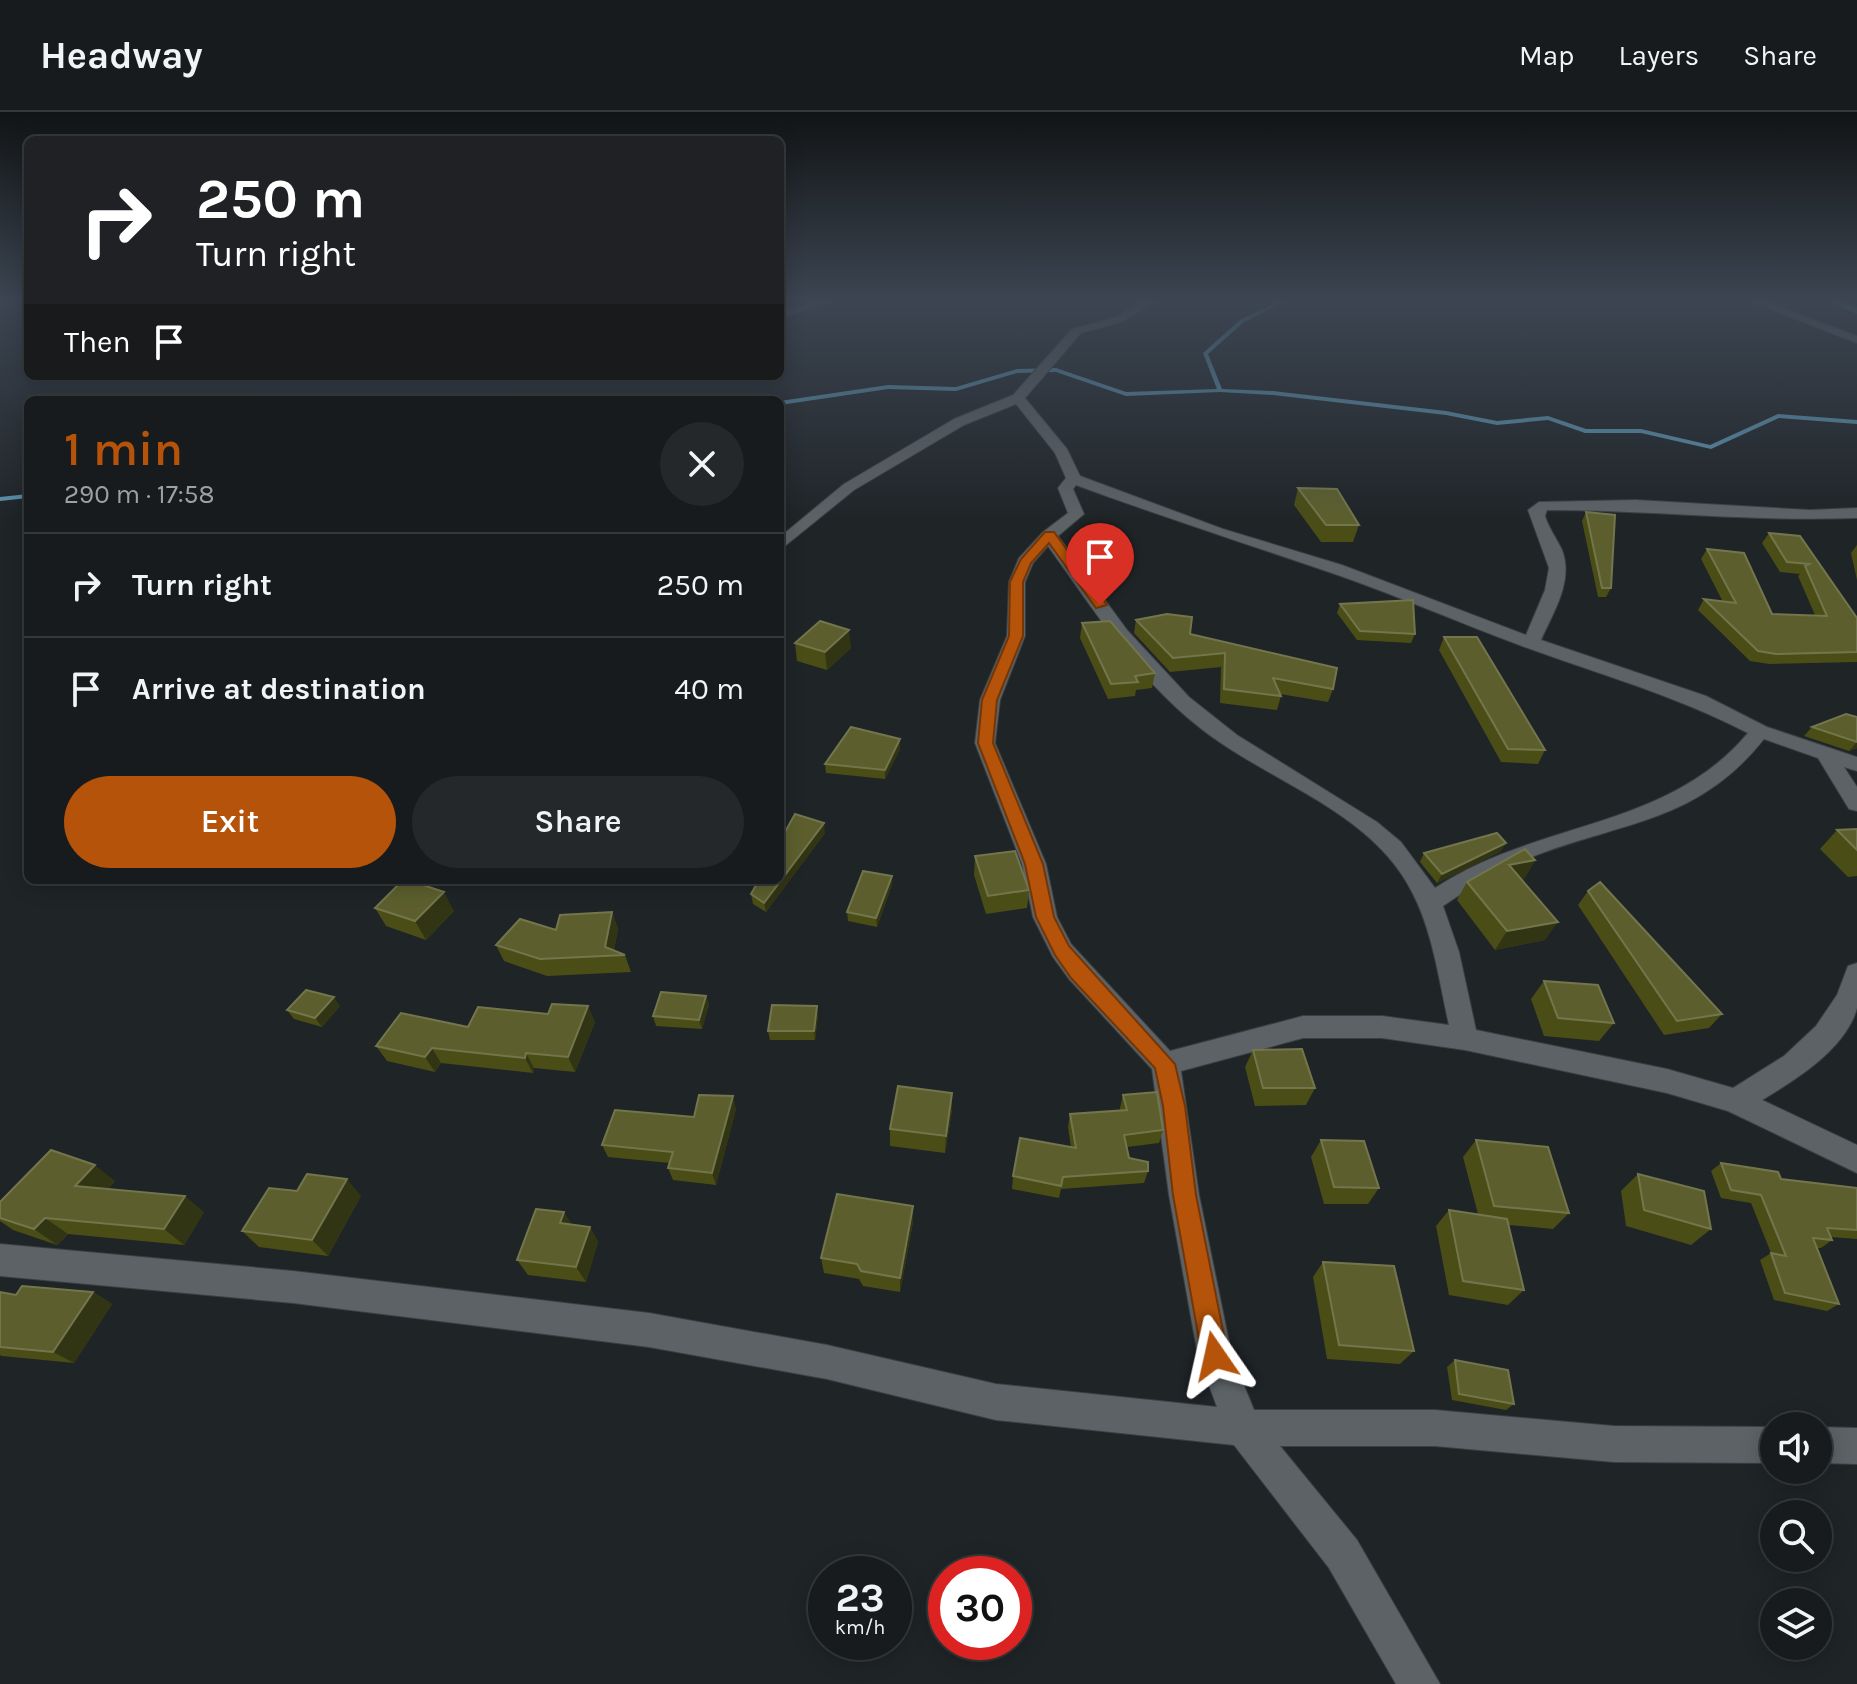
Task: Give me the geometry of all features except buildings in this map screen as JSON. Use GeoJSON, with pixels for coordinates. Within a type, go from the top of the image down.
{"type":"FeatureCollection","features":[{"type":"Feature","properties":{"kind":"street"},"geometry":{"type":"LineString","coordinates":[[784,542],[849,487],[959,422],[1018,398],[1037,375]]}},
{"type":"Feature","properties":{"kind":"street"},"geometry":{"type":"LineString","coordinates":[[1018,398],[1062,452],[1074,479],[1217,532],[1336,569],[1531,643],[1699,700],[1760,731],[1857,764]]}},
{"type":"Feature","properties":{"kind":"street"},"geometry":{"type":"LineString","coordinates":[[1074,479],[1065,488],[1076,514],[1049,535],[1025,562],[1017,582],[1016,636],[990,700],[985,743],[1034,864],[1045,917],[1062,950],[1078,972],[1165,1064],[1174,1106],[1184,1195],[1215,1356],[1243,1428],[1343,1554],[1419,1684]]}},
{"type":"Feature","properties":{"kind":"street"},"geometry":{"type":"LineString","coordinates":[[1531,643],[1556,583],[1556,557],[1537,519],[1536,510],[1544,505],[1636,505],[1810,515],[1857,513]]}},
{"type":"Feature","properties":{"kind":"street"},"geometry":{"type":"LineString","coordinates":[[1049,535],[1125,642],[1170,690],[1207,723],[1323,795],[1386,843],[1412,871],[1429,904],[1465,1039]]}},
{"type":"Feature","properties":{"kind":"street"},"geometry":{"type":"LineString","coordinates":[[1429,904],[1491,865],[1669,806],[1706,788],[1744,757],[1760,731]]}},
{"type":"Feature","properties":{"kind":"street"},"geometry":{"type":"LineString","coordinates":[[1827,756],[1857,804]]}},
{"type":"Feature","properties":{"kind":"street"},"geometry":{"type":"LineString","coordinates":[[1735,1101],[1795,1066],[1832,1029],[1852,996],[1857,973]]}},
{"type":"Feature","properties":{"kind":"street"},"geometry":{"type":"LineString","coordinates":[[1165,1064],[1303,1027],[1382,1027],[1465,1039],[1667,1081],[1735,1101],[1857,1159]]}},
{"type":"Feature","properties":{"kind":"street"},"geometry":{"type":"LineString","coordinates":[[0,1260],[189,1276],[649,1330],[827,1362],[996,1402],[1243,1428],[1435,1428],[1614,1444],[1760,1445]]}},
{"type":"Feature","properties":{"kind":"street"},"geometry":{"type":"LineString","coordinates":[[1832,1445],[1857,1446]]}},
{"type":"Feature","properties":{"kind":"waterway"},"geometry":{"type":"LineString","coordinates":[[784,402],[888,387],[956,389],[1002,375]]}},
{"type":"Feature","properties":{"kind":"waterway"},"geometry":{"type":"LineString","coordinates":[[1072,375],[1126,394],[1220,390]]}},
{"type":"Feature","properties":{"kind":"waterway"},"geometry":{"type":"LineString","coordinates":[[1214,375],[1220,390]]}},
{"type":"Feature","properties":{"kind":"waterway"},"geometry":{"type":"LineString","coordinates":[[1220,390],[1446,413],[1497,423],[1548,418],[1585,431],[1641,431],[1711,447],[1778,416],[1857,422]]}},
{"type":"Feature","properties":{"kind":"waterway"},"geometry":{"type":"LineString","coordinates":[[0,499],[24,496]]}},
{"type":"Feature","properties":{"kind":"route"},"geometry":{"type":"LineString","coordinates":[[1100,605],[1049,535],[1025,562],[1017,582],[1016,636],[990,700],[985,743],[1034,864],[1045,917],[1062,950],[1078,972],[1165,1064],[1174,1106],[1184,1195],[1215,1356]]}}]}
